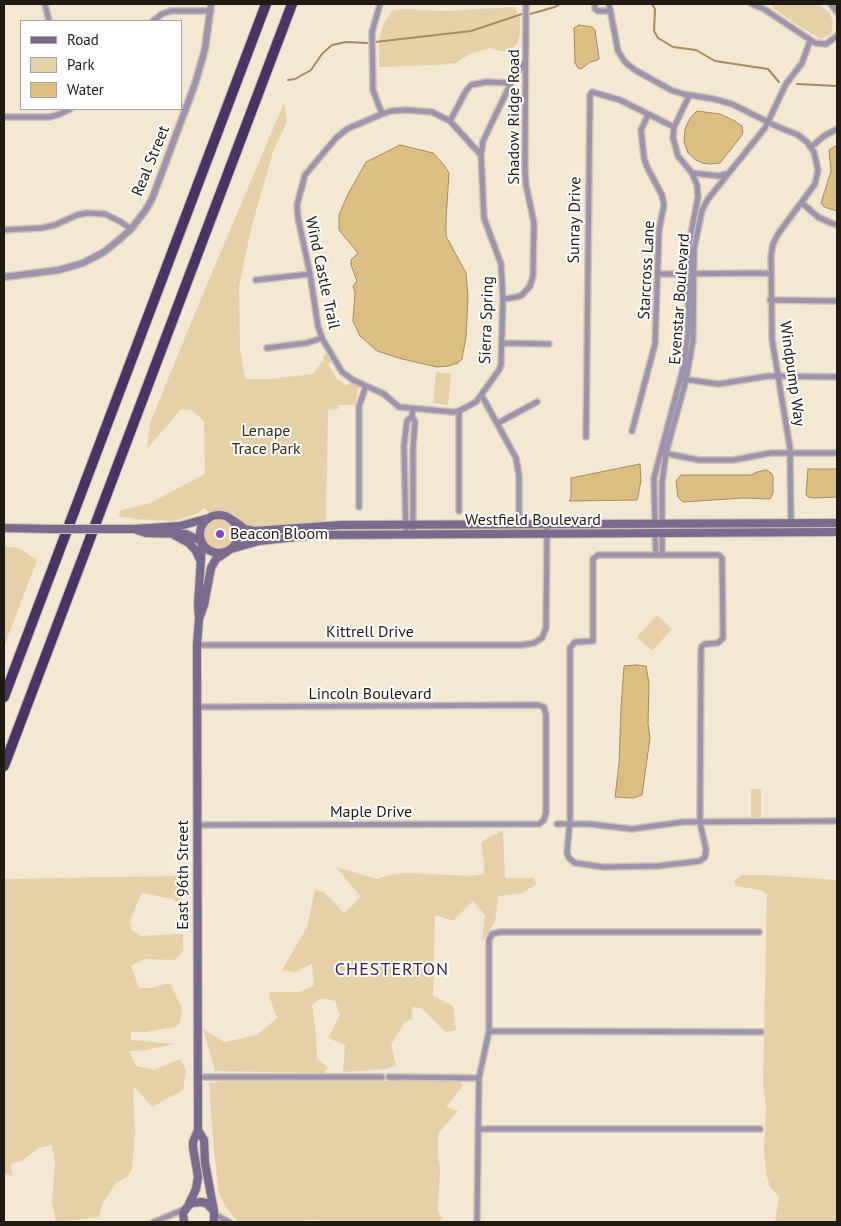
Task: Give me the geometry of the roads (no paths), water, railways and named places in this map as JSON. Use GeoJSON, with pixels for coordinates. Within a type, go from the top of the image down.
{"type":"FeatureCollection","features":[{"type":"Feature","properties":{"kind":"highway"},"geometry":{"type":"LineString","coordinates":[[4,697],[266,4]]}},
{"type":"Feature","properties":{"kind":"highway"},"geometry":{"type":"LineString","coordinates":[[4,766],[292,4]]}},
{"type":"Feature","properties":{"kind":"main road"},"geometry":{"type":"LineString","coordinates":[[4,528],[132,529],[180,526],[222,514],[234,521],[238,529],[238,537],[229,550],[218,553],[205,548],[201,542],[186,534],[146,533],[132,529]]}},
{"type":"Feature","properties":{"kind":"main road"},"geometry":{"type":"LineString","coordinates":[[201,542],[200,529],[207,519]]}},
{"type":"Feature","properties":{"kind":"main road","name":"Westfield Boulevard"},"geometry":{"type":"LineString","coordinates":[[234,521],[245,529],[254,531],[319,525],[837,523]]}},
{"type":"Feature","properties":{"kind":"main road","name":"Westfield Boulevard"},"geometry":{"type":"LineString","coordinates":[[229,550],[259,541],[315,535],[837,532]]}},
{"type":"Feature","properties":{"kind":"main road"},"geometry":{"type":"LineString","coordinates":[[169,533],[189,543],[199,557],[201,565]]}},
{"type":"Feature","properties":{"kind":"main road","name":"East 96th Street"},"geometry":{"type":"LineString","coordinates":[[184,1222],[183,1217],[186,1208],[197,1183],[194,1142],[198,1130],[196,707],[201,542]]}},
{"type":"Feature","properties":{"kind":"main road","name":"East 96th Street"},"geometry":{"type":"LineString","coordinates":[[199,620],[212,564],[218,556],[229,550]]}},
{"type":"Feature","properties":{"kind":"main road","name":"East 96th Street"},"geometry":{"type":"LineString","coordinates":[[198,1130],[204,1140],[206,1172],[214,1216]]}},
{"type":"Feature","properties":{"kind":"main road"},"geometry":{"type":"LineString","coordinates":[[186,1208],[192,1203],[201,1202],[209,1205],[214,1216]]}},
{"type":"Feature","properties":{"kind":"street"},"geometry":{"type":"LineString","coordinates":[[45,4],[48,20]]}},
{"type":"Feature","properties":{"kind":"street"},"geometry":{"type":"LineString","coordinates":[[380,4],[372,32],[373,90],[382,114]]}},
{"type":"Feature","properties":{"kind":"street"},"geometry":{"type":"LineString","coordinates":[[595,4],[598,12],[610,12]]}},
{"type":"Feature","properties":{"kind":"street"},"geometry":{"type":"LineString","coordinates":[[609,4],[620,57],[635,70],[663,86],[689,96],[724,100],[798,135],[811,146],[837,129]]}},
{"type":"Feature","properties":{"kind":"street"},"geometry":{"type":"LineString","coordinates":[[752,4],[772,14],[810,41],[826,44],[837,36]]}},
{"type":"Feature","properties":{"kind":"street"},"geometry":{"type":"LineString","coordinates":[[832,4],[837,12]]}},
{"type":"Feature","properties":{"kind":"street","name":"Shadow Ridge Road"},"geometry":{"type":"LineString","coordinates":[[503,299],[517,297],[522,294],[530,286],[533,276],[534,223],[526,185],[525,169],[526,6]]}},
{"type":"Feature","properties":{"kind":"street"},"geometry":{"type":"LineString","coordinates":[[154,20],[162,14],[171,11],[211,7]]}},
{"type":"Feature","properties":{"kind":"street","name":"Real Street"},"geometry":{"type":"LineString","coordinates":[[4,277],[59,270],[83,263],[104,252],[131,229],[152,199],[196,80],[205,50],[211,7]]}},
{"type":"Feature","properties":{"kind":"street","name":"Evenstar Boulevard"},"geometry":{"type":"LineString","coordinates":[[658,523],[663,453],[683,379],[692,274],[702,210],[708,198],[762,133],[786,84],[802,63],[810,41]]}},
{"type":"Feature","properties":{"kind":"street","name":"Sierra Spring"},"geometry":{"type":"LineString","coordinates":[[459,411],[476,402],[482,396],[499,370],[502,343],[503,279],[500,258],[483,212],[481,155],[483,141],[511,84],[526,61]]}},
{"type":"Feature","properties":{"kind":"street"},"geometry":{"type":"LineString","coordinates":[[481,155],[450,121],[471,85],[486,82],[511,84]]}},
{"type":"Feature","properties":{"kind":"street","name":"Sunray Drive"},"geometry":{"type":"LineString","coordinates":[[586,437],[590,95],[592,92],[620,100],[674,127]]}},
{"type":"Feature","properties":{"kind":"street"},"geometry":{"type":"LineString","coordinates":[[674,127],[689,96]]}},
{"type":"Feature","properties":{"kind":"street"},"geometry":{"type":"LineString","coordinates":[[4,117],[50,117],[68,110]]}},
{"type":"Feature","properties":{"kind":"street","name":"Wind Castle Trail"},"geometry":{"type":"LineString","coordinates":[[412,409],[399,407],[384,394],[344,374],[322,338],[318,326],[297,211],[304,175],[347,129],[391,111],[432,112],[450,121]]}},
{"type":"Feature","properties":{"kind":"street","name":"Starcross Lane"},"geometry":{"type":"LineString","coordinates":[[632,431],[655,344],[659,230],[664,202],[644,158],[641,130],[648,115]]}},
{"type":"Feature","properties":{"kind":"street","name":"Evenstar Boulevard"},"geometry":{"type":"LineString","coordinates":[[674,127],[675,150],[692,173],[697,185],[698,197],[689,244],[692,274]]}},
{"type":"Feature","properties":{"kind":"street","name":"Windpump Way"},"geometry":{"type":"LineString","coordinates":[[791,523],[790,452],[772,339],[770,256],[775,239],[813,189],[818,175],[816,158],[811,146]]}},
{"type":"Feature","properties":{"kind":"street"},"geometry":{"type":"LineString","coordinates":[[692,173],[719,176],[728,174]]}},
{"type":"Feature","properties":{"kind":"street"},"geometry":{"type":"LineString","coordinates":[[802,203],[822,219],[837,225]]}},
{"type":"Feature","properties":{"kind":"street"},"geometry":{"type":"LineString","coordinates":[[4,230],[40,228],[55,225],[77,215],[87,213],[105,214],[131,229]]}},
{"type":"Feature","properties":{"kind":"street"},"geometry":{"type":"LineString","coordinates":[[658,274],[771,273]]}},
{"type":"Feature","properties":{"kind":"street"},"geometry":{"type":"LineString","coordinates":[[256,280],[310,274]]}},
{"type":"Feature","properties":{"kind":"street"},"geometry":{"type":"LineString","coordinates":[[770,300],[837,301]]}},
{"type":"Feature","properties":{"kind":"street"},"geometry":{"type":"LineString","coordinates":[[267,348],[307,343],[322,338]]}},
{"type":"Feature","properties":{"kind":"street"},"geometry":{"type":"LineString","coordinates":[[502,343],[549,344]]}},
{"type":"Feature","properties":{"kind":"street"},"geometry":{"type":"LineString","coordinates":[[683,379],[718,384],[778,376],[837,377]]}},
{"type":"Feature","properties":{"kind":"street"},"geometry":{"type":"LineString","coordinates":[[360,507],[359,406],[366,386]]}},
{"type":"Feature","properties":{"kind":"street"},"geometry":{"type":"LineString","coordinates":[[482,396],[517,461],[519,476],[519,524]]}},
{"type":"Feature","properties":{"kind":"street"},"geometry":{"type":"LineString","coordinates":[[498,423],[537,402]]}},
{"type":"Feature","properties":{"kind":"street"},"geometry":{"type":"LineString","coordinates":[[410,534],[413,449],[416,422],[412,416],[412,409],[459,411],[459,511]]}},
{"type":"Feature","properties":{"kind":"street"},"geometry":{"type":"LineString","coordinates":[[410,524],[404,446],[407,421],[412,416]]}},
{"type":"Feature","properties":{"kind":"street"},"geometry":{"type":"LineString","coordinates":[[663,453],[704,460],[732,460],[771,453],[837,453]]}},
{"type":"Feature","properties":{"kind":"street"},"geometry":{"type":"LineString","coordinates":[[547,524],[547,534]]}},
{"type":"Feature","properties":{"kind":"street"},"geometry":{"type":"LineString","coordinates":[[658,533],[659,555]]}},
{"type":"Feature","properties":{"kind":"street","name":"Kittrell Drive"},"geometry":{"type":"LineString","coordinates":[[197,645],[522,645],[534,643],[541,639],[545,633],[547,622],[547,534]]}},
{"type":"Feature","properties":{"kind":"street"},"geometry":{"type":"LineString","coordinates":[[598,555],[659,555],[719,555],[723,562],[723,638],[718,643],[705,644],[701,650],[700,822],[706,849],[705,857],[700,861],[635,867],[604,867],[575,862],[569,858],[567,853],[570,824],[570,648],[576,642],[593,641],[593,559],[598,555]]}},
{"type":"Feature","properties":{"kind":"street","name":"Lincoln Boulevard"},"geometry":{"type":"LineString","coordinates":[[196,707],[538,705],[544,707],[546,715],[546,812],[544,820]]}},
{"type":"Feature","properties":{"kind":"street","name":"Maple Drive"},"geometry":{"type":"LineString","coordinates":[[197,825],[536,825],[544,820]]}},
{"type":"Feature","properties":{"kind":"street"},"geometry":{"type":"LineString","coordinates":[[556,824],[589,824],[632,829],[683,822],[837,821]]}},
{"type":"Feature","properties":{"kind":"street"},"geometry":{"type":"LineString","coordinates":[[477,1222],[479,1078],[489,1031],[489,940],[492,934],[500,932],[759,932]]}},
{"type":"Feature","properties":{"kind":"street"},"geometry":{"type":"LineString","coordinates":[[489,1031],[761,1032]]}},
{"type":"Feature","properties":{"kind":"street"},"geometry":{"type":"LineString","coordinates":[[198,1078],[382,1077]]}},
{"type":"Feature","properties":{"kind":"street"},"geometry":{"type":"LineString","coordinates":[[389,1077],[479,1078]]}},
{"type":"Feature","properties":{"kind":"street"},"geometry":{"type":"LineString","coordinates":[[478,1129],[760,1129]]}},
{"type":"Feature","properties":{"kind":"street"},"geometry":{"type":"LineString","coordinates":[[154,1222],[186,1208]]}},
{"type":"Feature","properties":{"kind":"street"},"geometry":{"type":"LineString","coordinates":[[214,1216],[229,1222]]}},
{"type":"Feature","properties":{"kind":"water"},"geometry":{"type":"Polygon","coordinates":[[[579,25],[592,27],[595,30],[599,58],[581,69],[575,63],[574,28],[579,25]]]}},
{"type":"Feature","properties":{"kind":"water"},"geometry":{"type":"Polygon","coordinates":[[[697,111],[720,114],[742,126],[743,133],[720,163],[702,163],[688,153],[684,142],[685,129],[690,118],[697,111]]]}},
{"type":"Feature","properties":{"kind":"water"},"geometry":{"type":"Polygon","coordinates":[[[400,145],[433,153],[449,173],[446,236],[466,273],[468,297],[466,337],[462,359],[458,363],[448,366],[437,367],[377,351],[360,336],[353,321],[355,293],[353,286],[357,281],[351,260],[358,253],[339,230],[339,215],[366,162],[400,145]]]}},
{"type":"Feature","properties":{"kind":"water"},"geometry":{"type":"Polygon","coordinates":[[[837,145],[837,211],[824,207],[821,203],[831,171],[829,150],[837,145]]]}},
{"type":"Feature","properties":{"kind":"water"},"geometry":{"type":"Polygon","coordinates":[[[640,464],[641,481],[637,500],[569,501],[571,498],[571,478],[640,464]]]}},
{"type":"Feature","properties":{"kind":"water"},"geometry":{"type":"Polygon","coordinates":[[[808,469],[837,469],[837,497],[808,497],[806,495],[808,469]]]}},
{"type":"Feature","properties":{"kind":"water"},"geometry":{"type":"Polygon","coordinates":[[[766,470],[773,476],[773,493],[770,499],[743,498],[683,502],[678,497],[676,481],[681,475],[751,475],[766,470]]]}},
{"type":"Feature","properties":{"kind":"water"},"geometry":{"type":"Polygon","coordinates":[[[624,666],[646,666],[649,683],[648,724],[650,738],[642,795],[633,798],[615,797],[619,764],[624,666]]]}},
{"type":"Feature","properties":{"kind":"waterway"},"geometry":{"type":"LineString","coordinates":[[530,14],[560,4]]}},
{"type":"Feature","properties":{"kind":"waterway"},"geometry":{"type":"LineString","coordinates":[[652,4],[655,9],[654,31],[658,38],[673,47],[696,50],[715,61],[768,69],[779,82]]}},
{"type":"Feature","properties":{"kind":"waterway"},"geometry":{"type":"LineString","coordinates":[[375,42],[471,31],[522,14]]}},
{"type":"Feature","properties":{"kind":"waterway"},"geometry":{"type":"LineString","coordinates":[[288,80],[295,79],[311,70],[322,54],[332,45],[346,42],[367,43]]}},
{"type":"Feature","properties":{"kind":"waterway"},"geometry":{"type":"LineString","coordinates":[[797,84],[837,86]]}},
{"type":"Feature","properties":{"kind":"place","name":"Beacon Bloom"},"geometry":{"type":"Point","coordinates":[220,534]}},
{"type":"Feature","properties":{"kind":"district","name":"CHESTERTON"},"geometry":{"type":"Point","coordinates":[392,970]}},
{"type":"Feature","properties":{"kind":"park label","name":"Lenape Trace Park"},"geometry":{"type":"Point","coordinates":[266,440]}}]}
